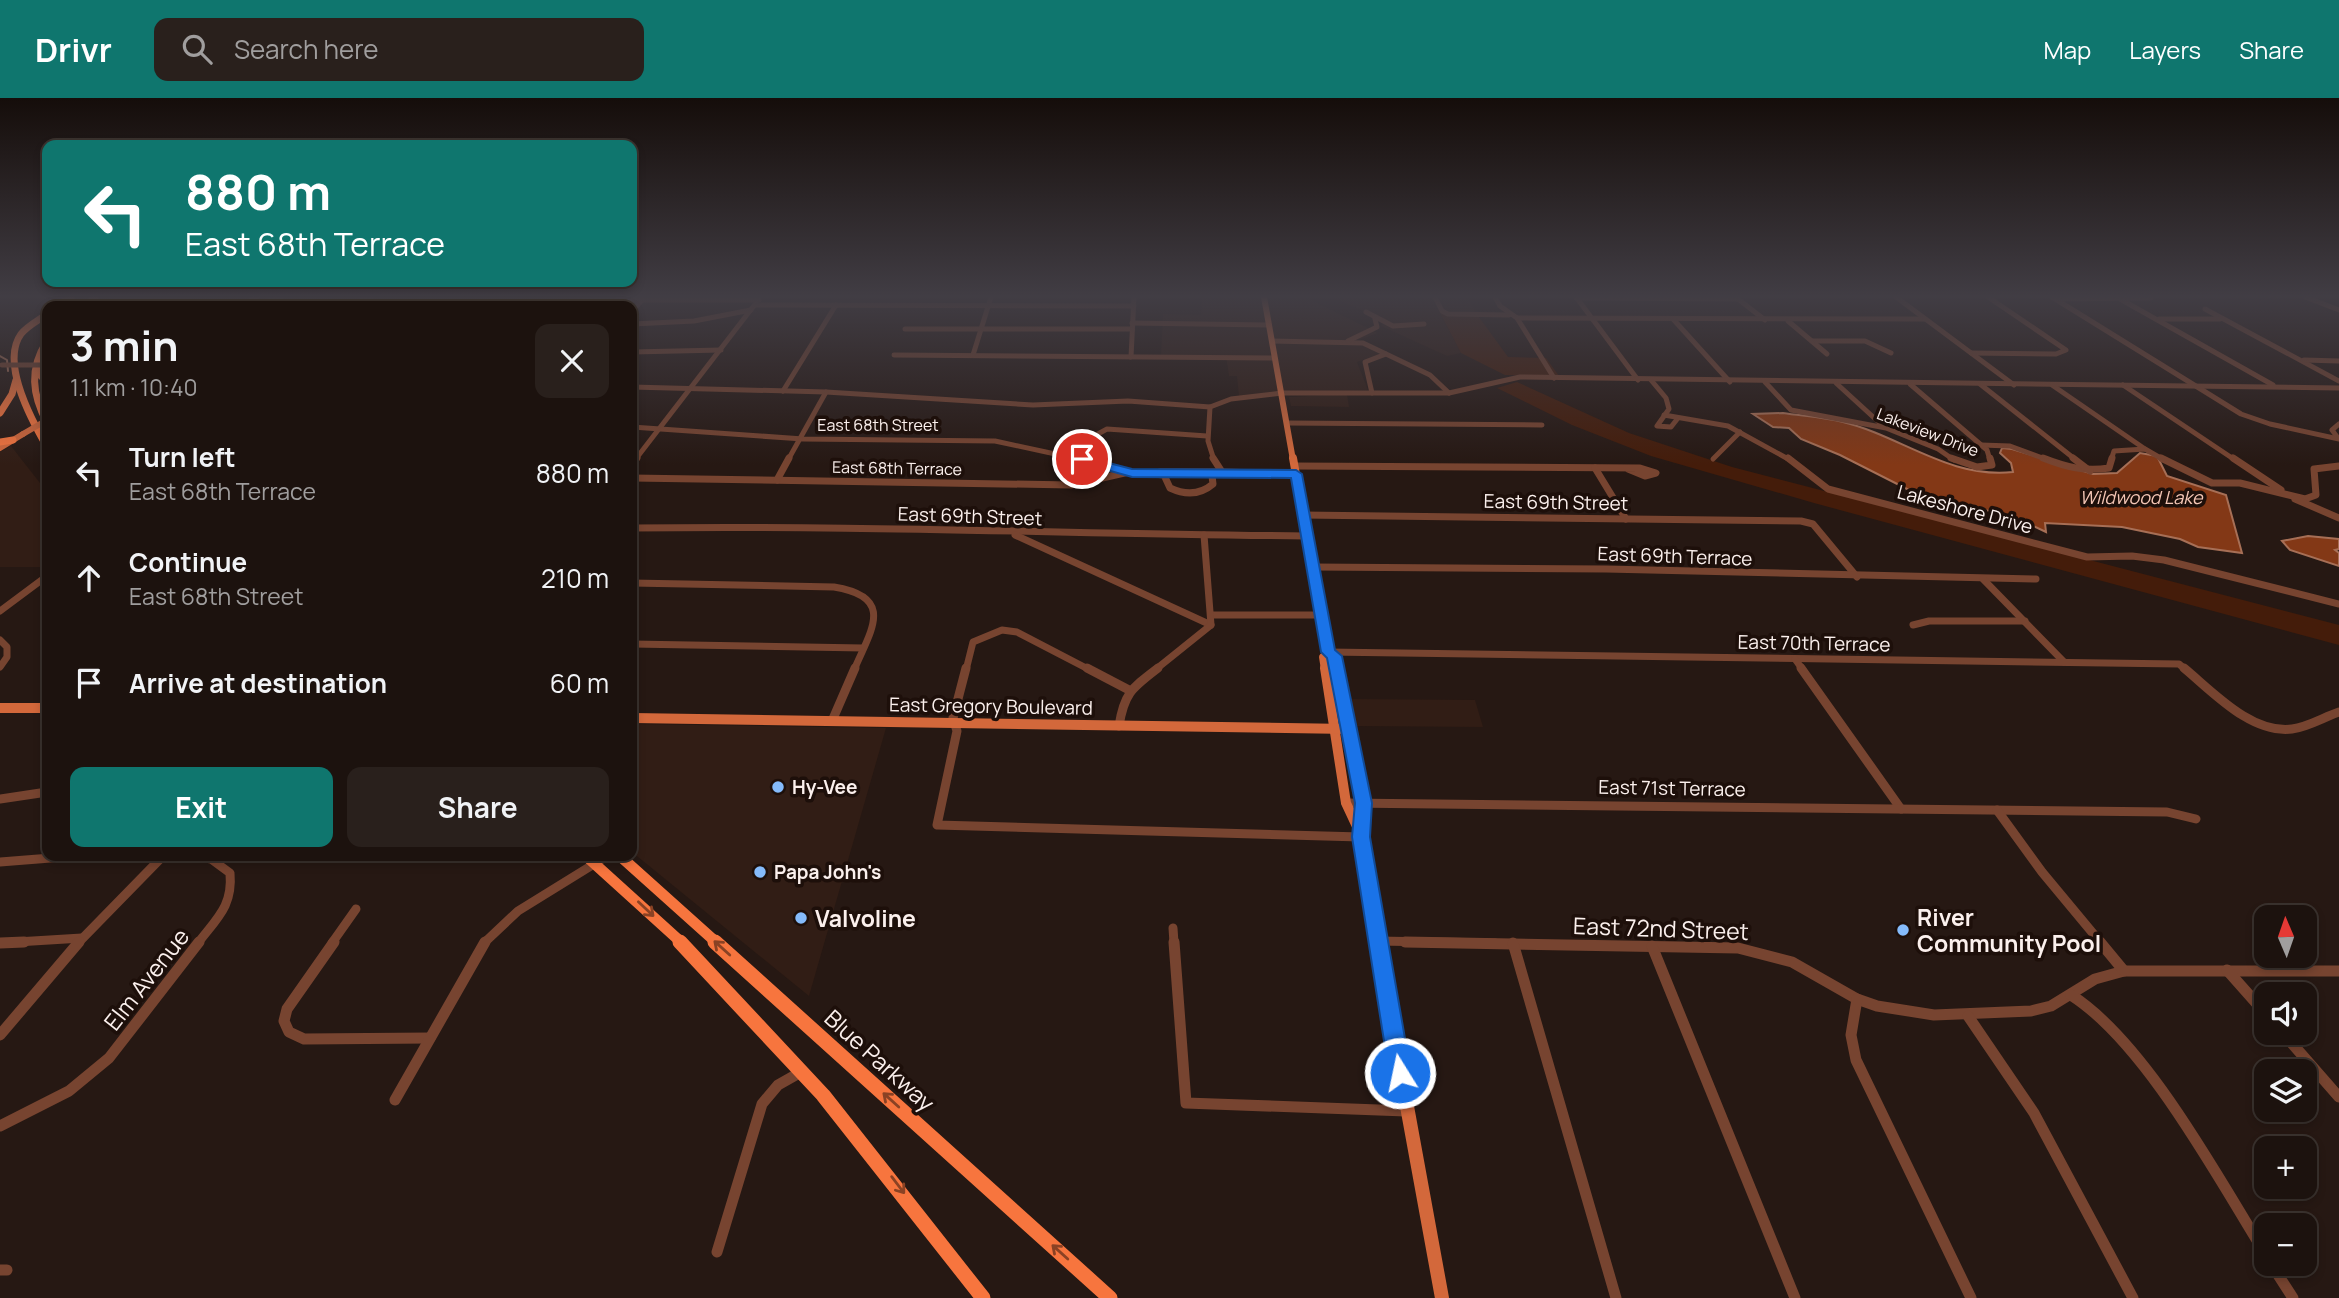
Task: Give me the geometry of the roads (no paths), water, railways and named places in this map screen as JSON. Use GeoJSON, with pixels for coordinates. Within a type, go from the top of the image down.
{"type":"FeatureCollection","features":[{"type":"Feature","properties":{"kind":"highway"},"geometry":{"type":"LineString","coordinates":[[16,353],[22,403],[42,438]]}},
{"type":"Feature","properties":{"kind":"highway"},"geometry":{"type":"LineString","coordinates":[[42,353],[32,380],[34,398],[42,413]]}},
{"type":"Feature","properties":{"kind":"highway"},"geometry":{"type":"LineString","coordinates":[[42,360],[39,374],[42,377]]}},
{"type":"Feature","properties":{"kind":"highway"},"geometry":{"type":"LineString","coordinates":[[0,412],[12,394],[17,374]]}},
{"type":"Feature","properties":{"kind":"highway"},"geometry":{"type":"LineString","coordinates":[[0,442],[13,440]]}},
{"type":"Feature","properties":{"kind":"highway"},"geometry":{"type":"LineString","coordinates":[[599,861],[804,1070],[891,1176],[984,1298]]}},
{"type":"Feature","properties":{"kind":"highway","name":"Blue Parkway"},"geometry":{"type":"LineString","coordinates":[[626,861],[1110,1298]]}},
{"type":"Feature","properties":{"kind":"main road"},"geometry":{"type":"LineString","coordinates":[[1274,353],[1328,652],[1334,656],[1363,803],[1361,837],[1377,941],[1442,1298]]}},
{"type":"Feature","properties":{"kind":"main road"},"geometry":{"type":"LineString","coordinates":[[0,448],[42,424]]}},
{"type":"Feature","properties":{"kind":"main road"},"geometry":{"type":"LineString","coordinates":[[1328,652],[1323,657],[1346,803],[1361,837]]}},
{"type":"Feature","properties":{"kind":"main road"},"geometry":{"type":"LineString","coordinates":[[1,708],[42,708]]}},
{"type":"Feature","properties":{"kind":"main road","name":"East Gregory Boulevard"},"geometry":{"type":"LineString","coordinates":[[637,718],[1349,729]]}},
{"type":"Feature","properties":{"kind":"street"},"geometry":{"type":"LineString","coordinates":[[637,458],[719,353]]}},
{"type":"Feature","properties":{"kind":"street"},"geometry":{"type":"LineString","coordinates":[[783,391],[806,353]]}},
{"type":"Feature","properties":{"kind":"street"},"geometry":{"type":"LineString","coordinates":[[1538,353],[1554,378]]}},
{"type":"Feature","properties":{"kind":"street"},"geometry":{"type":"LineString","coordinates":[[1618,353],[1638,380]]}},
{"type":"Feature","properties":{"kind":"street"},"geometry":{"type":"LineString","coordinates":[[1704,353],[1730,382]]}},
{"type":"Feature","properties":{"kind":"street"},"geometry":{"type":"LineString","coordinates":[[1971,354],[2018,353]]}},
{"type":"Feature","properties":{"kind":"street"},"geometry":{"type":"LineString","coordinates":[[2145,353],[2250,418],[2339,438]]}},
{"type":"Feature","properties":{"kind":"street"},"geometry":{"type":"LineString","coordinates":[[2216,353],[2276,387]]}},
{"type":"Feature","properties":{"kind":"street"},"geometry":{"type":"LineString","coordinates":[[2288,353],[2339,381]]}},
{"type":"Feature","properties":{"kind":"street"},"geometry":{"type":"LineString","coordinates":[[1372,393],[1365,362],[1386,354],[1430,375],[1449,393]]}},
{"type":"Feature","properties":{"kind":"street"},"geometry":{"type":"LineString","coordinates":[[1971,354],[2014,385]]}},
{"type":"Feature","properties":{"kind":"street"},"geometry":{"type":"LineString","coordinates":[[894,355],[1275,358]]}},
{"type":"Feature","properties":{"kind":"street"},"geometry":{"type":"LineString","coordinates":[[2301,360],[2339,361]]}},
{"type":"Feature","properties":{"kind":"street"},"geometry":{"type":"LineString","coordinates":[[1,365],[42,365]]}},
{"type":"Feature","properties":{"kind":"street"},"geometry":{"type":"LineString","coordinates":[[637,387],[826,391],[1033,405],[1135,401],[1210,407],[1231,399],[1282,393],[1449,393],[1509,379],[1554,378],[2339,388]]}},
{"type":"Feature","properties":{"kind":"street"},"geometry":{"type":"LineString","coordinates":[[1651,380],[1668,402],[1669,409],[1664,415],[1678,418]]}},
{"type":"Feature","properties":{"kind":"street","name":"Lakeview Drive"},"geometry":{"type":"LineString","coordinates":[[1765,382],[1791,410],[1886,428],[1938,449],[1969,466],[1992,465],[1992,457],[1980,445]]}},
{"type":"Feature","properties":{"kind":"street"},"geometry":{"type":"LineString","coordinates":[[1836,383],[1886,428]]}},
{"type":"Feature","properties":{"kind":"street"},"geometry":{"type":"LineString","coordinates":[[1910,384],[1980,445]]}},
{"type":"Feature","properties":{"kind":"street"},"geometry":{"type":"LineString","coordinates":[[1980,384],[2090,471],[2109,468],[2114,451],[2145,449]]}},
{"type":"Feature","properties":{"kind":"street"},"geometry":{"type":"LineString","coordinates":[[2052,385],[2145,449],[2204,480],[2240,483],[2313,498],[2317,491],[2314,469],[2339,466]]}},
{"type":"Feature","properties":{"kind":"street"},"geometry":{"type":"LineString","coordinates":[[2123,386],[2305,506],[2339,518]]}},
{"type":"Feature","properties":{"kind":"street"},"geometry":{"type":"LineString","coordinates":[[777,480],[803,439],[826,391]]}},
{"type":"Feature","properties":{"kind":"street"},"geometry":{"type":"LineString","coordinates":[[1160,472],[1170,488],[1189,493],[1208,490],[1213,484],[1212,477],[1222,472],[1211,460],[1207,436],[1210,407]]}},
{"type":"Feature","properties":{"kind":"street","name":"Lakeshore Drive"},"geometry":{"type":"LineString","coordinates":[[1664,415],[1657,426],[1661,428],[1672,426],[1678,418],[1719,424],[1740,432],[1785,456],[1828,489],[2087,557],[2132,556],[2164,560],[2339,604]]}},
{"type":"Feature","properties":{"kind":"street"},"geometry":{"type":"LineString","coordinates":[[1287,423],[1542,425]]}},
{"type":"Feature","properties":{"kind":"street"},"geometry":{"type":"LineString","coordinates":[[2339,424],[2333,430],[2339,438]]}},
{"type":"Feature","properties":{"kind":"street","name":"East 68th Street"},"geometry":{"type":"LineString","coordinates":[[637,427],[803,439],[995,441],[1063,453],[1120,472]]}},
{"type":"Feature","properties":{"kind":"street"},"geometry":{"type":"LineString","coordinates":[[1063,453],[1107,429],[1207,436]]}},
{"type":"Feature","properties":{"kind":"street"},"geometry":{"type":"LineString","coordinates":[[1713,459],[1740,432]]}},
{"type":"Feature","properties":{"kind":"street","name":"Lakeview Drive"},"geometry":{"type":"LineString","coordinates":[[1980,445],[2013,447],[2062,466],[2090,471]]}},
{"type":"Feature","properties":{"kind":"street"},"geometry":{"type":"LineString","coordinates":[[1595,468],[1626,519]]}},
{"type":"Feature","properties":{"kind":"street","name":"East 68th Terrace"},"geometry":{"type":"LineString","coordinates":[[637,478],[1072,485],[1120,472],[1628,469]]}},
{"type":"Feature","properties":{"kind":"street","name":"East 69th Street"},"geometry":{"type":"LineString","coordinates":[[1303,515],[1808,522],[1857,577]]}},
{"type":"Feature","properties":{"kind":"street","name":"East 69th Street"},"geometry":{"type":"LineString","coordinates":[[637,528],[794,526],[1013,533],[1307,536]]}},
{"type":"Feature","properties":{"kind":"street"},"geometry":{"type":"LineString","coordinates":[[1013,533],[1211,625]]}},
{"type":"Feature","properties":{"kind":"street"},"geometry":{"type":"LineString","coordinates":[[1119,726],[1122,706],[1129,690],[1205,634],[1211,625],[1204,535]]}},
{"type":"Feature","properties":{"kind":"street","name":"East 69th Terrace"},"geometry":{"type":"LineString","coordinates":[[1313,567],[1606,569],[1857,577],[2036,579]]}},
{"type":"Feature","properties":{"kind":"street"},"geometry":{"type":"LineString","coordinates":[[1983,579],[2064,662]]}},
{"type":"Feature","properties":{"kind":"street"},"geometry":{"type":"LineString","coordinates":[[0,611],[42,580]]}},
{"type":"Feature","properties":{"kind":"street"},"geometry":{"type":"LineString","coordinates":[[637,583],[834,587],[865,596],[872,602],[876,613],[832,720]]}},
{"type":"Feature","properties":{"kind":"street"},"geometry":{"type":"LineString","coordinates":[[1212,615],[1322,615]]}},
{"type":"Feature","properties":{"kind":"street"},"geometry":{"type":"LineString","coordinates":[[1913,625],[1929,621],[2025,621]]}},
{"type":"Feature","properties":{"kind":"street"},"geometry":{"type":"LineString","coordinates":[[1129,690],[1017,632],[1002,630],[990,633],[970,646],[953,723],[957,731],[935,821],[940,827],[1361,837]]}},
{"type":"Feature","properties":{"kind":"street"},"geometry":{"type":"LineString","coordinates":[[0,640],[7,647],[7,657],[0,667]]}},
{"type":"Feature","properties":{"kind":"street"},"geometry":{"type":"LineString","coordinates":[[637,644],[863,648]]}},
{"type":"Feature","properties":{"kind":"street","name":"East 70th Terrace"},"geometry":{"type":"LineString","coordinates":[[1328,652],[2179,664],[2250,719],[2278,729],[2294,728],[2339,712]]}},
{"type":"Feature","properties":{"kind":"street"},"geometry":{"type":"LineString","coordinates":[[1795,659],[1901,809]]}},
{"type":"Feature","properties":{"kind":"street"},"geometry":{"type":"LineString","coordinates":[[0,799],[42,793]]}},
{"type":"Feature","properties":{"kind":"street","name":"East 71st Terrace"},"geometry":{"type":"LineString","coordinates":[[1346,803],[2167,812],[2196,819]]}},
{"type":"Feature","properties":{"kind":"street"},"geometry":{"type":"LineString","coordinates":[[1997,810],[2042,872],[2124,971]]}},
{"type":"Feature","properties":{"kind":"street"},"geometry":{"type":"LineString","coordinates":[[0,862],[42,859]]}},
{"type":"Feature","properties":{"kind":"street"},"geometry":{"type":"LineString","coordinates":[[2,1029],[82,938],[158,861]]}},
{"type":"Feature","properties":{"kind":"street","name":"Elm Avenue"},"geometry":{"type":"LineString","coordinates":[[0,1126],[59,1097],[109,1058],[226,907],[233,883],[230,873],[222,865],[210,861]]}},
{"type":"Feature","properties":{"kind":"street"},"geometry":{"type":"LineString","coordinates":[[395,1100],[494,932],[519,911],[592,861]]}},
{"type":"Feature","properties":{"kind":"street"},"geometry":{"type":"LineString","coordinates":[[356,909],[287,1009],[283,1018],[284,1028],[290,1036],[304,1039],[430,1038]]}},
{"type":"Feature","properties":{"kind":"street"},"geometry":{"type":"LineString","coordinates":[[1173,928],[1186,1103],[1406,1111]]}},
{"type":"Feature","properties":{"kind":"street"},"geometry":{"type":"LineString","coordinates":[[0,943],[82,938]]}},
{"type":"Feature","properties":{"kind":"street","name":"East 72nd Street"},"geometry":{"type":"LineString","coordinates":[[1377,941],[1738,948],[1767,953],[1792,962],[1857,999],[1898,1012],[1968,1016],[2031,1012],[2071,995],[2095,979],[2124,971],[2339,971]]}},
{"type":"Feature","properties":{"kind":"street"},"geometry":{"type":"LineString","coordinates":[[1513,943],[1616,1298]]}},
{"type":"Feature","properties":{"kind":"street"},"geometry":{"type":"LineString","coordinates":[[1652,946],[1795,1298]]}},
{"type":"Feature","properties":{"kind":"street"},"geometry":{"type":"LineString","coordinates":[[2227,971],[2254,1001]]}},
{"type":"Feature","properties":{"kind":"street"},"geometry":{"type":"LineString","coordinates":[[2071,995],[2097,1012],[2127,1044],[2254,1237]]}},
{"type":"Feature","properties":{"kind":"street"},"geometry":{"type":"LineString","coordinates":[[1857,999],[1851,1035],[1856,1060],[1971,1298]]}},
{"type":"Feature","properties":{"kind":"street"},"geometry":{"type":"LineString","coordinates":[[1968,1016],[2034,1113],[2133,1298]]}},
{"type":"Feature","properties":{"kind":"street"},"geometry":{"type":"LineString","coordinates":[[2293,1045],[2339,1097]]}},
{"type":"Feature","properties":{"kind":"street"},"geometry":{"type":"LineString","coordinates":[[716,1252],[762,1104],[770,1091],[782,1080],[804,1070]]}},
{"type":"Feature","properties":{"kind":"street"},"geometry":{"type":"LineString","coordinates":[[2279,1276],[2293,1298]]}},
{"type":"Feature","properties":{"kind":"water","name":"Wildwood Lake"},"geometry":{"type":"Polygon","coordinates":[[[1783,413],[1843,422],[1864,428],[1946,463],[1990,472],[2013,472],[2011,463],[2000,453],[2002,448],[2093,474],[2117,473],[2140,453],[2157,456],[2167,476],[2226,495],[2242,553],[2198,547],[2180,539],[2122,527],[2045,523],[2046,532],[2016,518],[1911,491],[1840,455],[1801,439],[1789,428],[1773,427],[1753,414],[1783,413]]]}},
{"type":"Feature","properties":{"kind":"water"},"geometry":{"type":"Polygon","coordinates":[[[2308,536],[2339,539],[2339,549],[2335,550],[2339,553],[2339,566],[2290,550],[2282,541],[2308,536]]]}},
{"type":"Feature","properties":{"kind":"waterway"},"geometry":{"type":"LineString","coordinates":[[0,356],[7,360],[8,371]]}},
{"type":"Feature","properties":{"kind":"place","name":"Hy-Vee"},"geometry":{"type":"Point","coordinates":[778,787]}},
{"type":"Feature","properties":{"kind":"place","name":"Papa John's"},"geometry":{"type":"Point","coordinates":[760,872]}},
{"type":"Feature","properties":{"kind":"place","name":"Valvoline"},"geometry":{"type":"Point","coordinates":[801,918]}},
{"type":"Feature","properties":{"kind":"place","name":"River Community Pool"},"geometry":{"type":"Point","coordinates":[1903,930]}}]}
